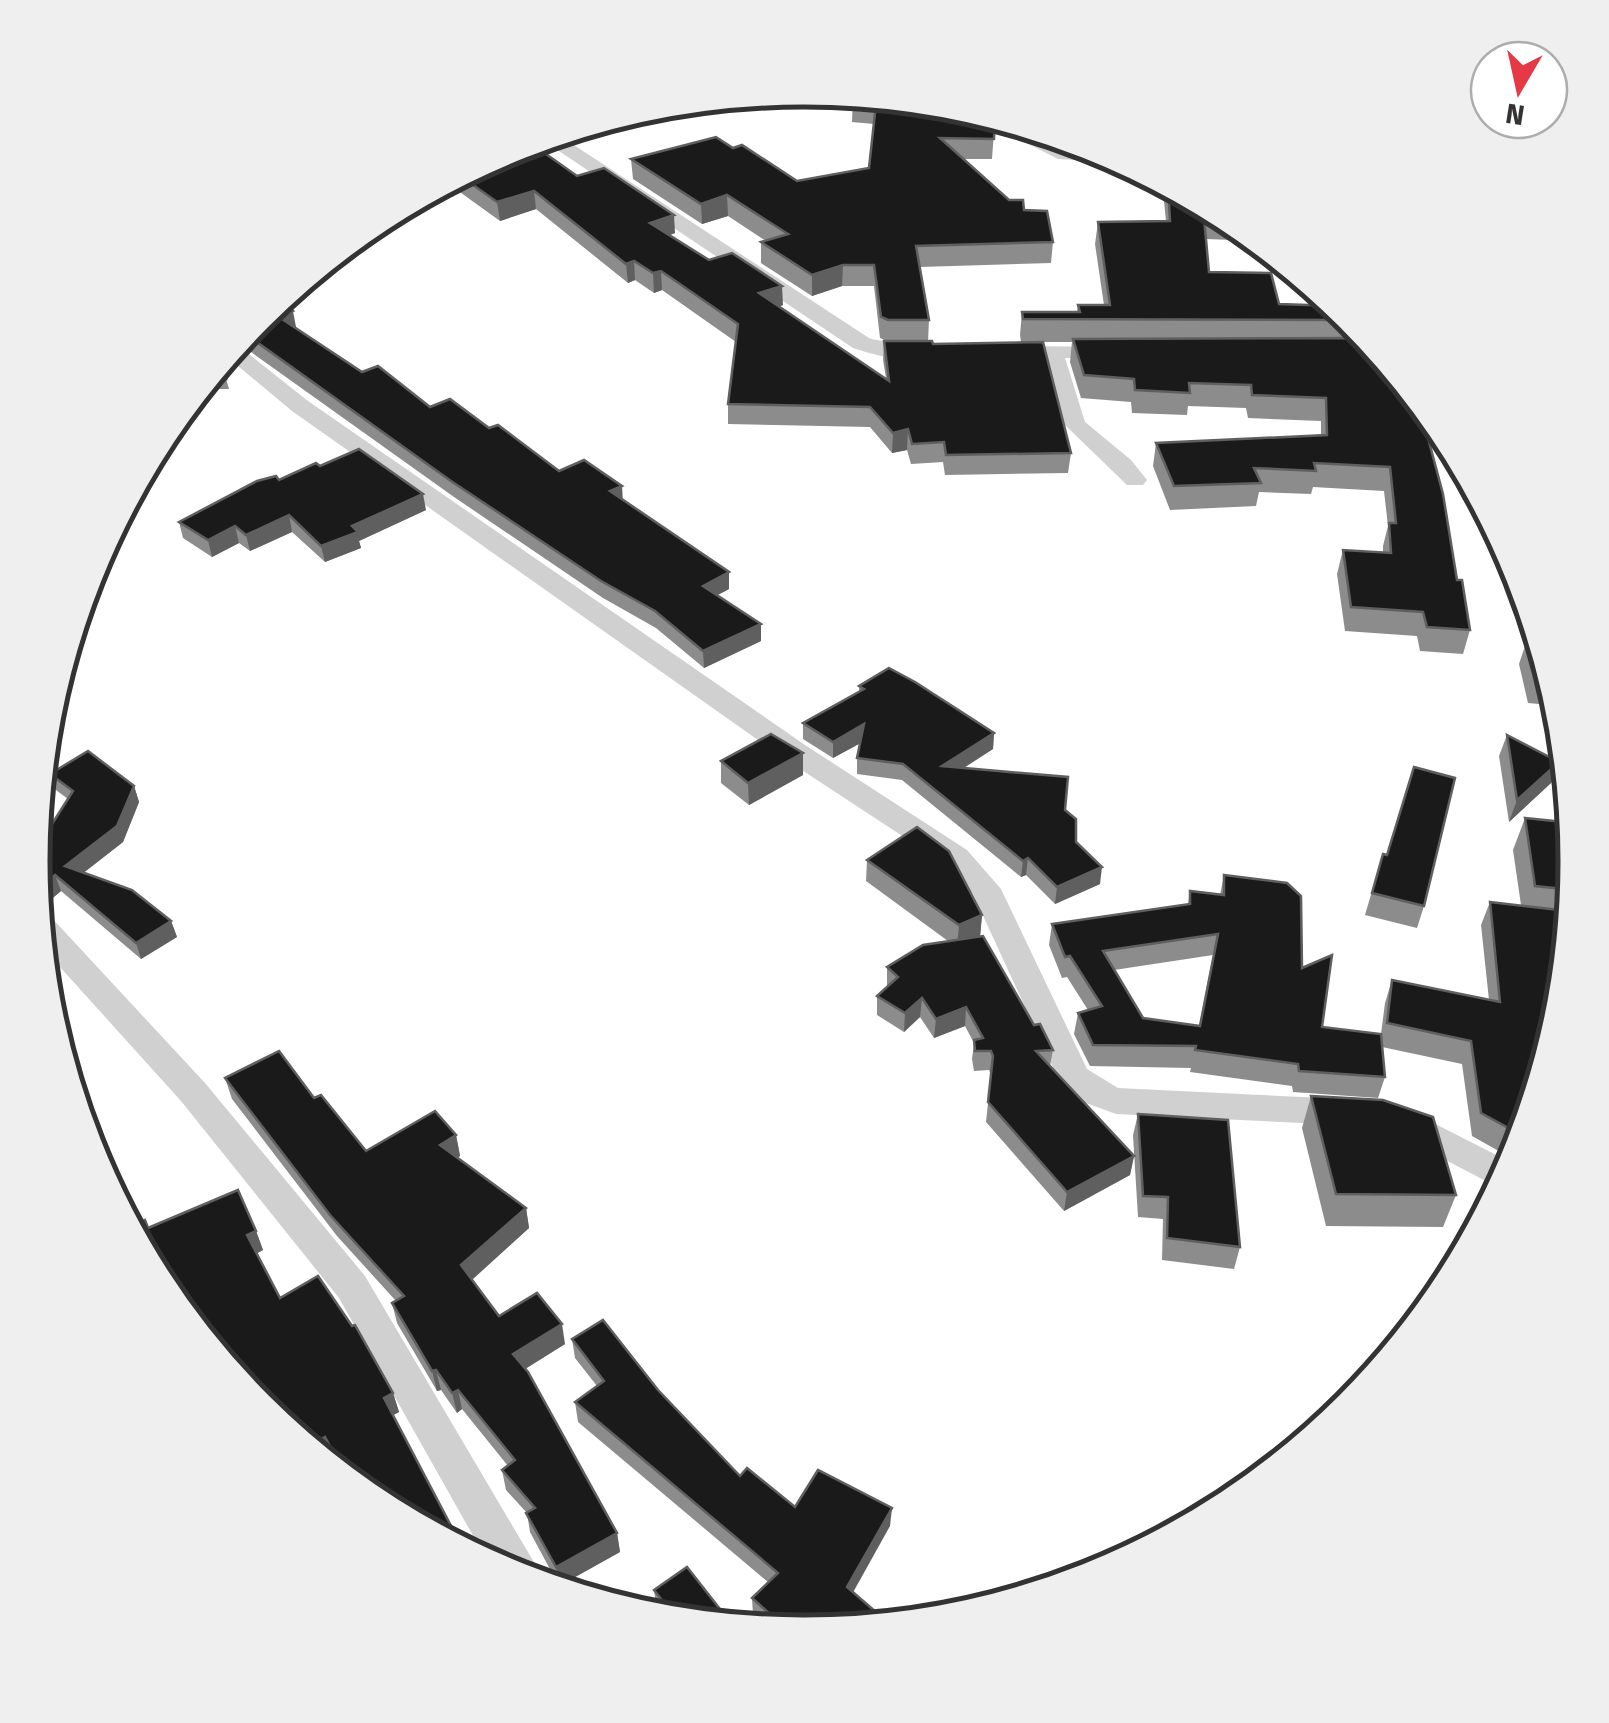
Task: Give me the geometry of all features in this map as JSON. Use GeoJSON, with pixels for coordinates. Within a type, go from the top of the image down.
{"type":"FeatureCollection","features":[{"type":"Feature","properties":{"kind":"street"},"geometry":{"type":"LineString","coordinates":[[564,146],[861,344],[885,351],[941,351]]}},
{"type":"Feature","properties":{"kind":"street"},"geometry":{"type":"LineString","coordinates":[[1046,147],[1073,157]]}},
{"type":"Feature","properties":{"kind":"street"},"geometry":{"type":"LineString","coordinates":[[978,352],[1130,352]]}},
{"type":"Feature","properties":{"kind":"street"},"geometry":{"type":"LineString","coordinates":[[1053,352],[1066,404],[1080,432],[1122,460],[1134,480]]}},
{"type":"Feature","properties":{"kind":"street"},"geometry":{"type":"LineString","coordinates":[[242,358],[314,416],[795,752],[956,857],[986,889],[1074,1078],[1095,1093],[1116,1100],[1373,1114],[1422,1129],[1493,1169]]}},
{"type":"Feature","properties":{"kind":"street"},"geometry":{"type":"LineString","coordinates":[[54,941],[193,1092],[352,1287],[506,1555]]}},
{"type":"Feature","properties":{"kind":"building"},"geometry":{"type":"Polygon","coordinates":[[[875,111],[952,121],[994,132],[994,139],[940,138],[1009,200],[1023,200],[1024,210],[1047,211],[1053,242],[916,246],[929,320],[888,320],[881,317],[874,265],[843,265],[812,275],[761,242],[788,234],[727,195],[701,204],[631,159],[716,137],[733,148],[742,145],[797,181],[869,168],[875,111]]]}},
{"type":"Feature","properties":{"kind":"building"},"geometry":{"type":"Polygon","coordinates":[[[545,153],[577,176],[604,168],[674,215],[650,223],[709,260],[732,253],[782,286],[759,293],[889,381],[884,341],[1043,342],[1071,453],[946,455],[944,442],[912,444],[908,429],[893,433],[870,407],[728,404],[738,324],[661,271],[653,273],[634,261],[626,264],[534,191],[497,202],[472,184],[545,153]]]}},
{"type":"Feature","properties":{"kind":"building"},"geometry":{"type":"Polygon","coordinates":[[[1169,201],[1204,222],[1209,272],[1271,273],[1279,304],[1314,305],[1329,320],[1023,319],[1022,312],[1080,312],[1078,305],[1110,305],[1098,222],[1170,221],[1169,201]]]}},
{"type":"Feature","properties":{"kind":"building"},"geometry":{"type":"Polygon","coordinates":[[[281,318],[362,372],[378,366],[430,407],[450,399],[489,428],[498,425],[559,471],[584,460],[622,486],[610,491],[729,572],[703,586],[761,624],[703,651],[655,611],[601,581],[451,481],[257,343],[281,318]]]}},
{"type":"Feature","properties":{"kind":"building"},"geometry":{"type":"Polygon","coordinates":[[[1348,338],[1427,436],[1470,630],[1427,627],[1423,612],[1351,607],[1343,550],[1391,553],[1389,523],[1396,523],[1390,467],[1314,463],[1316,471],[1254,468],[1261,483],[1174,486],[1156,443],[1327,435],[1326,398],[1252,395],[1251,385],[1189,383],[1190,393],[1135,390],[1134,379],[1084,375],[1073,339],[1348,338]]]}},
{"type":"Feature","properties":{"kind":"building"},"geometry":{"type":"Polygon","coordinates":[[[359,449],[423,494],[352,526],[358,532],[321,546],[289,515],[246,535],[235,526],[208,540],[179,522],[257,481],[276,476],[279,480],[359,449]]]}},
{"type":"Feature","properties":{"kind":"building"},"geometry":{"type":"Polygon","coordinates":[[[889,668],[994,733],[942,766],[1068,777],[1065,810],[1076,819],[1076,842],[1102,867],[1057,887],[1028,858],[1023,861],[903,764],[857,758],[864,724],[833,742],[803,723],[864,689],[859,686],[889,668]]]}},
{"type":"Feature","properties":{"kind":"building"},"geometry":{"type":"Polygon","coordinates":[[[771,734],[803,753],[748,783],[721,761],[771,734]]]}},
{"type":"Feature","properties":{"kind":"building"},"geometry":{"type":"Polygon","coordinates":[[[1507,735],[1552,759],[1553,763],[1553,767],[1517,800],[1507,735]]]}},
{"type":"Feature","properties":{"kind":"building"},"geometry":{"type":"Polygon","coordinates":[[[88,751],[134,786],[117,826],[65,866],[132,890],[171,921],[136,943],[55,875],[51,879],[51,825],[73,791],[55,778],[55,771],[88,751]]]}},
{"type":"Feature","properties":{"kind":"building"},"geometry":{"type":"Polygon","coordinates":[[[1414,767],[1455,778],[1424,906],[1372,893],[1414,767]]]}},
{"type":"Feature","properties":{"kind":"building"},"geometry":{"type":"Polygon","coordinates":[[[1525,818],[1557,821],[1558,888],[1535,886],[1525,818]]]}},
{"type":"Feature","properties":{"kind":"building"},"geometry":{"type":"Polygon","coordinates":[[[917,827],[949,851],[982,915],[959,925],[867,860],[917,827]]]}},
{"type":"Feature","properties":{"kind":"building"},"geometry":{"type":"Polygon","coordinates":[[[1224,875],[1287,883],[1301,896],[1302,968],[1332,955],[1322,1027],[1381,1034],[1385,1077],[1299,1071],[1298,1064],[1195,1050],[1196,1046],[1093,1045],[1078,1013],[1102,1006],[1070,956],[1065,957],[1052,924],[1190,904],[1190,891],[1224,895],[1224,875]],[[1218,934],[1103,951],[1143,1018],[1200,1026],[1218,934]]]}},
{"type":"Feature","properties":{"kind":"building"},"geometry":{"type":"Polygon","coordinates":[[[1490,902],[1557,910],[1545,1009],[1510,1129],[1481,1113],[1471,1041],[1387,1023],[1392,980],[1500,1002],[1490,902]]]}},
{"type":"Feature","properties":{"kind":"building"},"geometry":{"type":"Polygon","coordinates":[[[983,936],[1034,1025],[1040,1024],[1053,1050],[1036,1051],[1134,1156],[1067,1192],[988,1102],[993,1056],[991,1051],[975,1051],[974,1040],[983,1038],[966,1007],[936,1019],[922,998],[905,1013],[877,996],[898,977],[887,967],[923,945],[983,936]]]}},
{"type":"Feature","properties":{"kind":"building"},"geometry":{"type":"Polygon","coordinates":[[[279,1051],[314,1098],[321,1095],[366,1151],[435,1111],[456,1135],[440,1145],[526,1208],[461,1265],[499,1316],[537,1293],[562,1324],[513,1354],[528,1372],[617,1533],[556,1567],[526,1513],[535,1508],[502,1470],[515,1460],[458,1390],[452,1393],[436,1370],[432,1371],[392,1303],[404,1296],[330,1215],[225,1078],[279,1051]]]}},
{"type":"Feature","properties":{"kind":"building"},"geometry":{"type":"Polygon","coordinates":[[[1311,1096],[1383,1100],[1433,1117],[1456,1195],[1336,1194],[1311,1096]]]}},
{"type":"Feature","properties":{"kind":"building"},"geometry":{"type":"Polygon","coordinates":[[[1138,1114],[1228,1120],[1240,1247],[1167,1238],[1168,1197],[1143,1196],[1138,1114]]]}},
{"type":"Feature","properties":{"kind":"building"},"geometry":{"type":"Polygon","coordinates":[[[238,1190],[256,1231],[247,1235],[280,1298],[318,1276],[355,1325],[393,1393],[384,1398],[452,1528],[385,1489],[345,1460],[331,1449],[325,1437],[320,1440],[271,1395],[206,1321],[142,1222],[145,1220],[148,1228],[238,1190]]]}},
{"type":"Feature","properties":{"kind":"building"},"geometry":{"type":"Polygon","coordinates":[[[603,1320],[658,1390],[740,1476],[747,1468],[795,1507],[818,1470],[892,1508],[847,1587],[876,1612],[771,1615],[752,1598],[778,1573],[575,1402],[604,1381],[572,1339],[603,1320]]]}},
{"type":"Feature","properties":{"kind":"building"},"geometry":{"type":"Polygon","coordinates":[[[687,1567],[722,1611],[664,1603],[654,1590],[687,1567]]]}}]}
